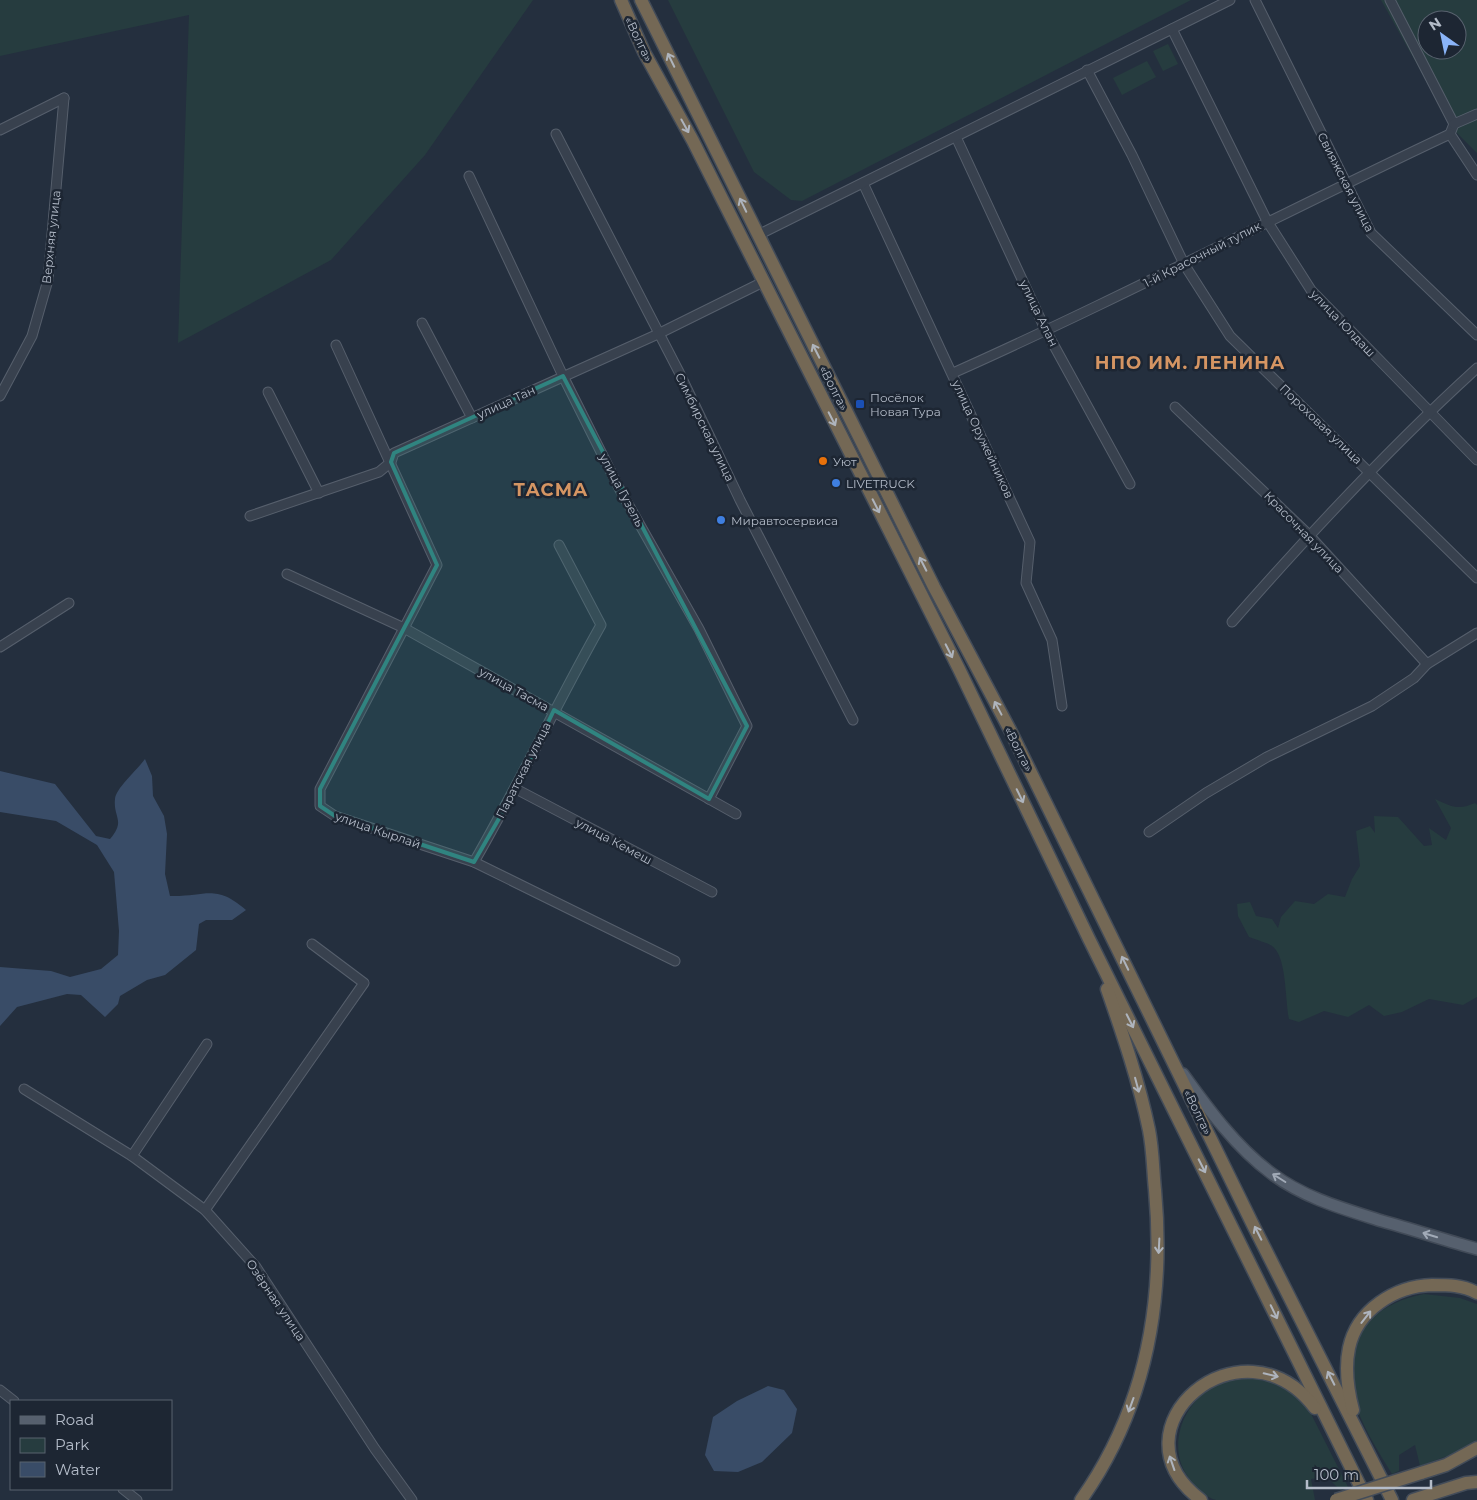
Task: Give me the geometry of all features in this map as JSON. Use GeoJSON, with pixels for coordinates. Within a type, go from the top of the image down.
{"type":"FeatureCollection","features":[{"type":"Feature","properties":{"kind":"highway","name":"«Волга»"},"geometry":{"type":"LineString","coordinates":[[620,0],[644,52],[693,141],[959,669],[1089,939],[1368,1500]]}},
{"type":"Feature","properties":{"kind":"highway","name":"«Волга»"},"geometry":{"type":"LineString","coordinates":[[641,0],[934,587],[1010,730],[1169,1055],[1392,1500]]}},
{"type":"Feature","properties":{"kind":"highway"},"geometry":{"type":"LineString","coordinates":[[1081,1500],[1126,1421],[1138,1387],[1155,1312],[1159,1236],[1149,1132],[1137,1082],[1089,939]]}},
{"type":"Feature","properties":{"kind":"highway"},"geometry":{"type":"LineString","coordinates":[[1357,1430],[1349,1394],[1349,1349],[1355,1331],[1373,1308],[1394,1293],[1419,1286],[1453,1284],[1477,1293]]}},
{"type":"Feature","properties":{"kind":"highway"},"geometry":{"type":"LineString","coordinates":[[1201,1500],[1178,1479],[1167,1447],[1171,1426],[1180,1409],[1196,1389],[1216,1377],[1238,1371],[1280,1377],[1293,1384],[1308,1398],[1331,1428]]}},
{"type":"Feature","properties":{"kind":"highway"},"geometry":{"type":"LineString","coordinates":[[1336,1500],[1446,1465],[1477,1448]]}},
{"type":"Feature","properties":{"kind":"highway"},"geometry":{"type":"LineString","coordinates":[[1413,1500],[1473,1482]]}},
{"type":"Feature","properties":{"kind":"main road"},"geometry":{"type":"LineString","coordinates":[[1169,1055],[1227,1131],[1254,1160],[1272,1175],[1300,1192],[1337,1207],[1477,1249]]}},
{"type":"Feature","properties":{"kind":"main road"},"geometry":{"type":"LineString","coordinates":[[1446,1465],[1477,1456]]}},
{"type":"Feature","properties":{"kind":"street"},"geometry":{"type":"LineString","coordinates":[[758,235],[1230,0]]}},
{"type":"Feature","properties":{"kind":"street","name":"Свияжская улица"},"geometry":{"type":"LineString","coordinates":[[1255,0],[1371,233],[1477,335]]}},
{"type":"Feature","properties":{"kind":"street"},"geometry":{"type":"LineString","coordinates":[[1390,0],[1454,124]]}},
{"type":"Feature","properties":{"kind":"street","name":"улица Юлдаш"},"geometry":{"type":"LineString","coordinates":[[1172,29],[1267,221],[1311,290],[1477,460]]}},
{"type":"Feature","properties":{"kind":"street","name":"Пороховая улица"},"geometry":{"type":"LineString","coordinates":[[1087,70],[1132,155],[1184,264],[1230,336],[1370,470],[1477,578]]}},
{"type":"Feature","properties":{"kind":"street","name":"Верхняя улица"},"geometry":{"type":"LineString","coordinates":[[0,130],[64,98],[48,280],[32,336],[0,396]]}},
{"type":"Feature","properties":{"kind":"street"},"geometry":{"type":"LineString","coordinates":[[1477,114],[1454,124],[1450,134],[1477,175]]}},
{"type":"Feature","properties":{"kind":"street","name":"Симбирская улица"},"geometry":{"type":"LineString","coordinates":[[556,134],[853,720]]}},
{"type":"Feature","properties":{"kind":"street","name":"1-й Красочный тупик"},"geometry":{"type":"LineString","coordinates":[[953,373],[1046,331],[1184,264],[1267,221],[1450,134]]}},
{"type":"Feature","properties":{"kind":"street","name":"улица Алан"},"geometry":{"type":"LineString","coordinates":[[956,137],[1046,331],[1130,484]]}},
{"type":"Feature","properties":{"kind":"street","name":"улица Гузель"},"geometry":{"type":"LineString","coordinates":[[469,176],[563,376],[619,488],[699,629],[748,726],[709,799]]}},
{"type":"Feature","properties":{"kind":"street","name":"улица Оружейников"},"geometry":{"type":"LineString","coordinates":[[863,183],[1030,542],[1026,583],[1052,640],[1062,706]]}},
{"type":"Feature","properties":{"kind":"street","name":"улица Тан"},"geometry":{"type":"LineString","coordinates":[[250,516],[379,472],[390,462],[394,452],[658,334],[763,282]]}},
{"type":"Feature","properties":{"kind":"street"},"geometry":{"type":"LineString","coordinates":[[422,323],[472,418]]}},
{"type":"Feature","properties":{"kind":"street"},"geometry":{"type":"LineString","coordinates":[[336,345],[390,462]]}},
{"type":"Feature","properties":{"kind":"street"},"geometry":{"type":"LineString","coordinates":[[1232,622],[1308,534],[1429,412],[1477,368]]}},
{"type":"Feature","properties":{"kind":"street"},"geometry":{"type":"LineString","coordinates":[[268,392],[320,493]]}},
{"type":"Feature","properties":{"kind":"street","name":"Красочная улица"},"geometry":{"type":"LineString","coordinates":[[1175,407],[1308,534],[1427,664]]}},
{"type":"Feature","properties":{"kind":"street","name":"улица Кырлай"},"geometry":{"type":"LineString","coordinates":[[390,462],[437,565],[320,789],[320,806],[335,816],[474,862],[675,961]]}},
{"type":"Feature","properties":{"kind":"street","name":"Паратская улица"},"geometry":{"type":"LineString","coordinates":[[474,862],[516,789],[554,710],[601,624],[558,545]]}},
{"type":"Feature","properties":{"kind":"street","name":"улица Тасма"},"geometry":{"type":"LineString","coordinates":[[288,574],[404,628],[554,710],[736,814]]}},
{"type":"Feature","properties":{"kind":"street"},"geometry":{"type":"LineString","coordinates":[[0,647],[69,603]]}},
{"type":"Feature","properties":{"kind":"street"},"geometry":{"type":"LineString","coordinates":[[1149,832],[1267,757],[1372,706],[1414,678],[1427,664],[1477,633]]}},
{"type":"Feature","properties":{"kind":"street","name":"улица Кемеш"},"geometry":{"type":"LineString","coordinates":[[516,789],[712,892]]}},
{"type":"Feature","properties":{"kind":"street"},"geometry":{"type":"LineString","coordinates":[[205,1210],[364,983],[312,944]]}},
{"type":"Feature","properties":{"kind":"street"},"geometry":{"type":"LineString","coordinates":[[132,1156],[208,1044]]}},
{"type":"Feature","properties":{"kind":"street","name":"Озёрная улица"},"geometry":{"type":"LineString","coordinates":[[24,1088],[132,1156],[205,1210],[256,1267],[375,1449],[412,1500]]}},
{"type":"Feature","properties":{"kind":"street"},"geometry":{"type":"LineString","coordinates":[[0,1390],[13,1400]]}},
{"type":"Feature","properties":{"kind":"street"},"geometry":{"type":"LineString","coordinates":[[124,1490],[137,1500]]}},
{"type":"Feature","properties":{"kind":"highlighted area"},"geometry":{"type":"Polygon","coordinates":[[[563,376],[747,726],[709,799],[554,710],[516,789],[474,862],[335,816],[320,806],[320,789],[437,565],[391,462],[394,453],[563,376]]]}},
{"type":"Feature","properties":{"kind":"green space"},"geometry":{"type":"Polygon","coordinates":[[[0,0],[533,0],[425,155],[331,260],[178,343],[189,15],[0,56],[0,0]]]}},
{"type":"Feature","properties":{"kind":"green space"},"geometry":{"type":"Polygon","coordinates":[[[668,0],[1191,0],[802,201],[791,200],[754,172],[668,0]]]}},
{"type":"Feature","properties":{"kind":"green space"},"geometry":{"type":"Polygon","coordinates":[[[1381,0],[1477,0],[1477,153],[1453,129],[1381,0]]]}},
{"type":"Feature","properties":{"kind":"green space"},"geometry":{"type":"Polygon","coordinates":[[[1168,44],[1178,64],[1163,71],[1153,51],[1168,44]]]}},
{"type":"Feature","properties":{"kind":"green space"},"geometry":{"type":"Polygon","coordinates":[[[1147,61],[1156,77],[1122,95],[1113,78],[1147,61]]]}},
{"type":"Feature","properties":{"kind":"green space"},"geometry":{"type":"Polygon","coordinates":[[[1435,799],[1454,807],[1463,807],[1475,803],[1477,805],[1477,997],[1463,1005],[1429,999],[1402,1012],[1384,1016],[1369,1005],[1348,1017],[1324,1011],[1299,1022],[1289,1019],[1285,979],[1277,951],[1267,943],[1249,937],[1238,916],[1237,904],[1250,902],[1256,916],[1272,919],[1278,928],[1281,917],[1295,901],[1314,904],[1328,894],[1345,897],[1352,879],[1360,866],[1356,831],[1370,826],[1375,833],[1374,816],[1398,817],[1424,846],[1432,845],[1429,828],[1446,840],[1451,828],[1435,799]]]}},
{"type":"Feature","properties":{"kind":"green space"},"geometry":{"type":"Polygon","coordinates":[[[1424,1294],[1460,1298],[1477,1304],[1477,1445],[1420,1466],[1415,1445],[1399,1455],[1399,1471],[1392,1474],[1369,1436],[1355,1405],[1351,1393],[1352,1356],[1356,1342],[1363,1330],[1382,1310],[1395,1303],[1424,1294]]]}},
{"type":"Feature","properties":{"kind":"green space"},"geometry":{"type":"Polygon","coordinates":[[[1252,1378],[1284,1385],[1304,1400],[1348,1487],[1340,1490],[1327,1477],[1311,1479],[1315,1500],[1216,1500],[1206,1495],[1192,1482],[1184,1470],[1178,1445],[1184,1419],[1191,1407],[1211,1388],[1221,1383],[1252,1378]]]}},
{"type":"Feature","properties":{"kind":"water"},"geometry":{"type":"Polygon","coordinates":[[[145,759],[152,776],[153,796],[164,816],[167,834],[165,874],[170,896],[218,894],[246,910],[232,920],[206,920],[199,924],[196,950],[165,975],[147,980],[120,996],[118,1004],[105,1017],[81,995],[67,994],[17,1007],[0,1026],[0,967],[51,971],[70,977],[101,969],[118,955],[119,931],[114,872],[97,845],[56,821],[0,812],[0,771],[55,784],[96,836],[110,839],[115,833],[118,823],[115,805],[116,795],[145,759]]]}},
{"type":"Feature","properties":{"kind":"water"},"geometry":{"type":"Polygon","coordinates":[[[768,1386],[784,1390],[797,1409],[792,1433],[762,1462],[738,1472],[714,1471],[705,1455],[713,1417],[737,1401],[768,1386]]]}},
{"type":"Feature","properties":{"kind":"place","name":"Посёлок Новая Тура"},"geometry":{"type":"Point","coordinates":[860,404]}},
{"type":"Feature","properties":{"kind":"place","name":"Уют"},"geometry":{"type":"Point","coordinates":[823,461]}},
{"type":"Feature","properties":{"kind":"place","name":"LIVETRUCK"},"geometry":{"type":"Point","coordinates":[836,483]}},
{"type":"Feature","properties":{"kind":"place","name":"Миравтосервиса"},"geometry":{"type":"Point","coordinates":[721,520]}},
{"type":"Feature","properties":{"kind":"district","name":"НПО ИМ. ЛЕНИНА"},"geometry":{"type":"Point","coordinates":[1190,363]}},
{"type":"Feature","properties":{"kind":"district","name":"ТАСМА"},"geometry":{"type":"Point","coordinates":[551,490]}}]}
